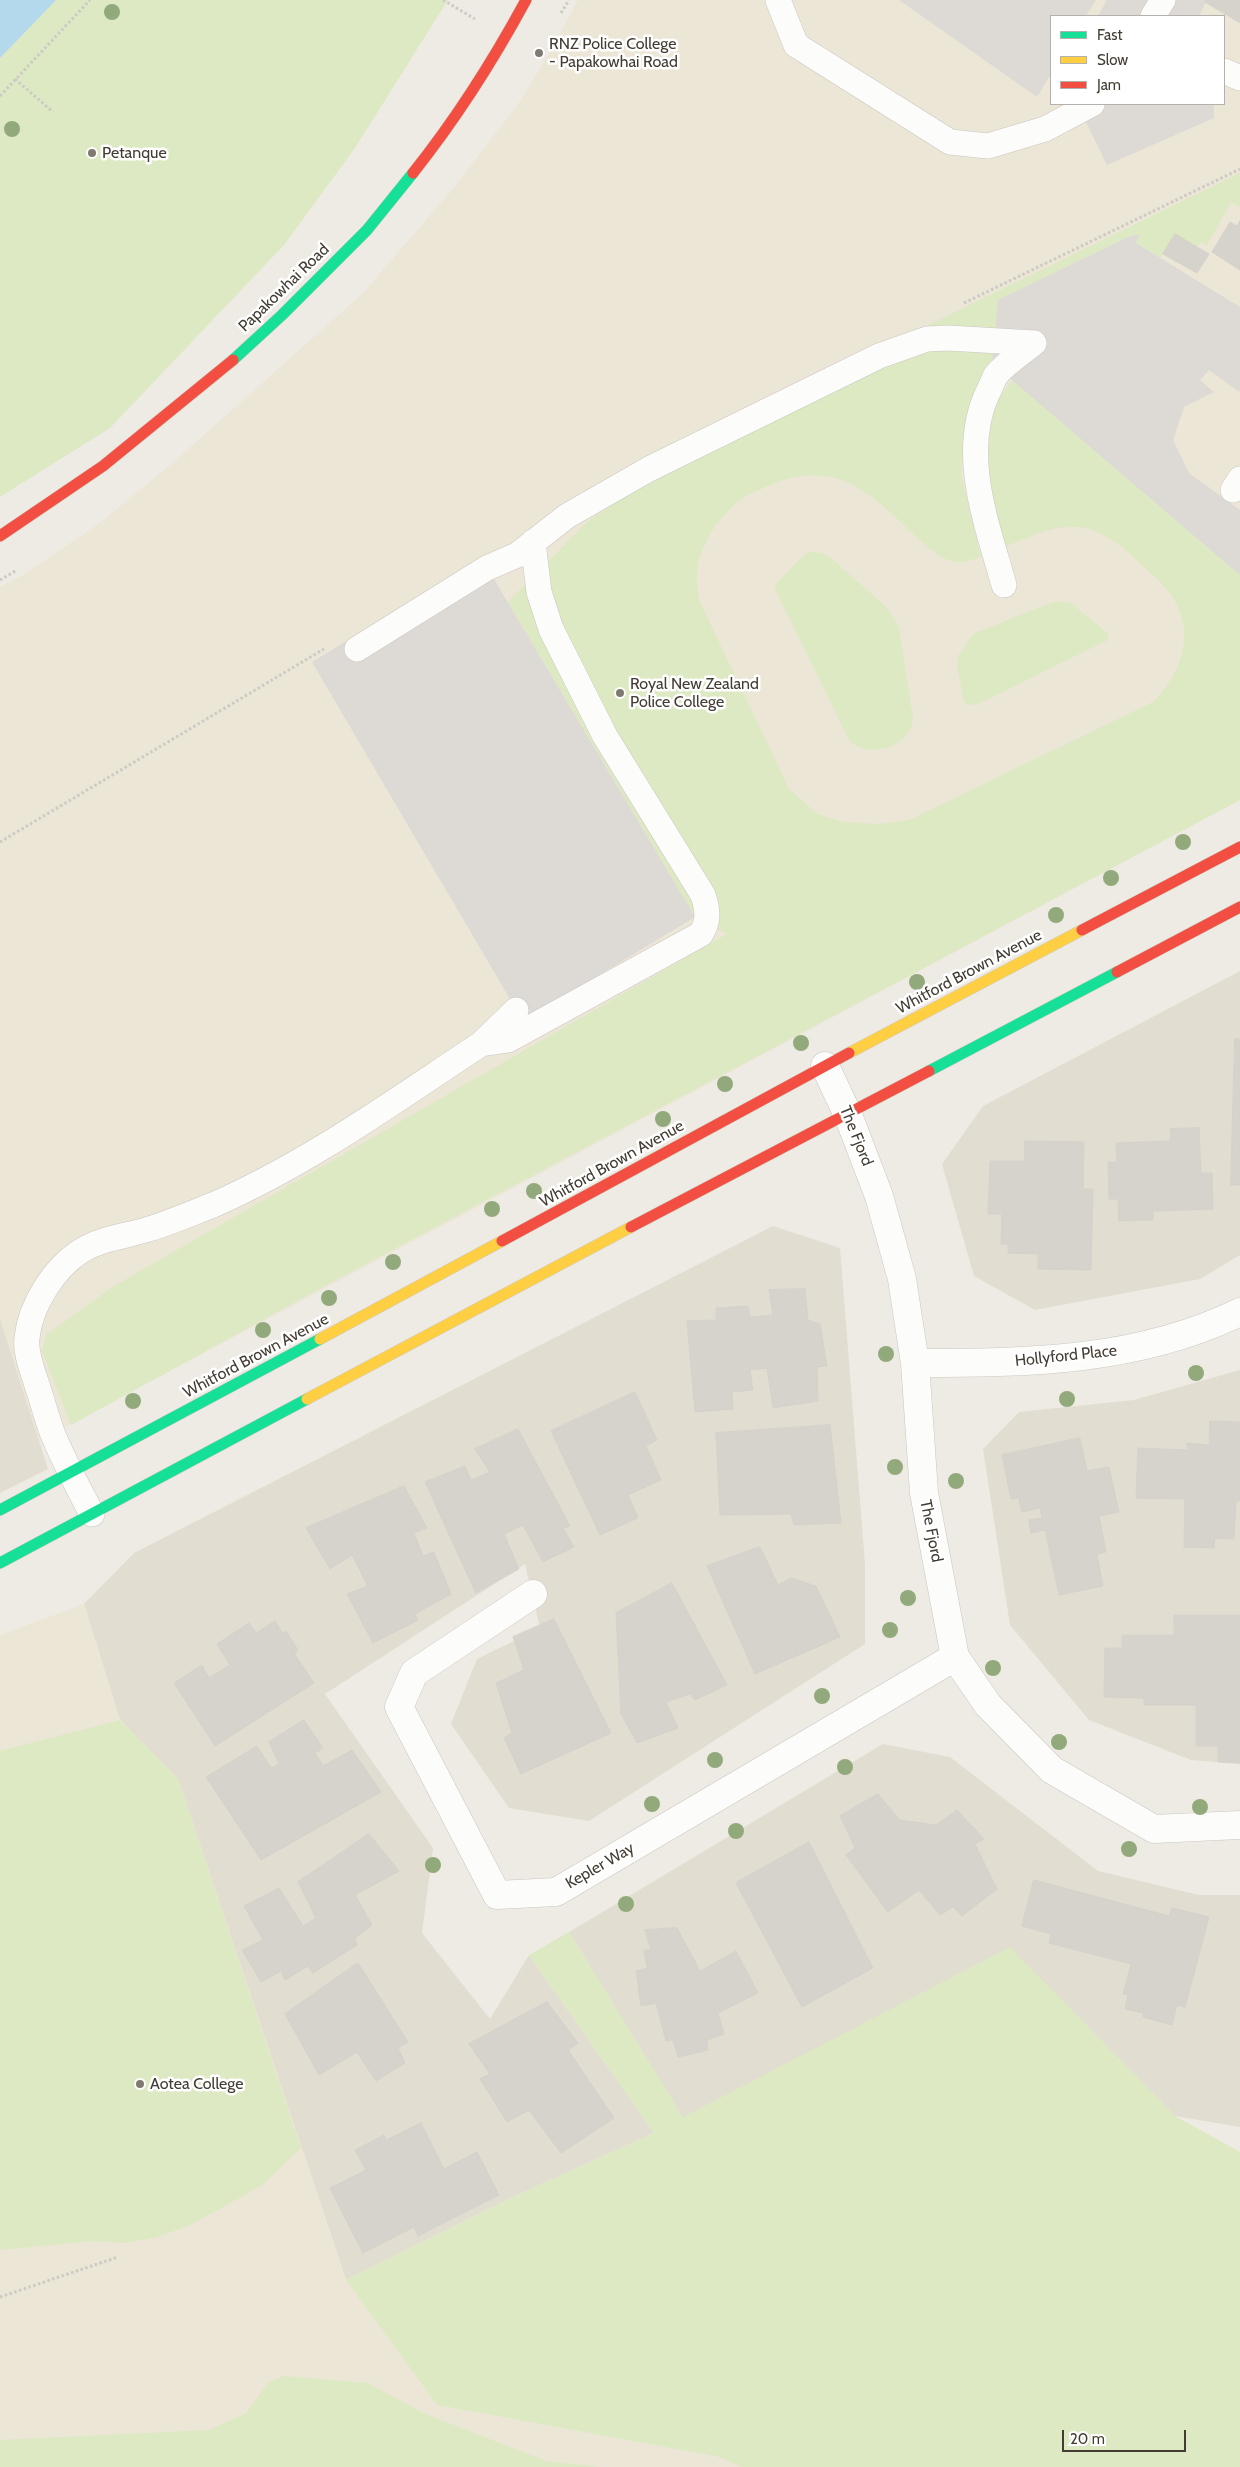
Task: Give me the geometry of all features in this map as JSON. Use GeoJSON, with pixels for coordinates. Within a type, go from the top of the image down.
{"type":"FeatureCollection","features":[{"type":"Feature","properties":{"kind":"main road","name":"Papakowhai Road"},"geometry":{"type":"LineString","coordinates":[[0,536],[103,466],[226,366],[282,315],[367,230],[442,137],[506,37],[526,0]]}},
{"type":"Feature","properties":{"kind":"main road","name":"Whitford Brown Avenue"},"geometry":{"type":"LineString","coordinates":[[0,1510],[825,1066],[1240,847]]}},
{"type":"Feature","properties":{"kind":"main road"},"geometry":{"type":"LineString","coordinates":[[0,1563],[491,1301],[848,1115],[1240,907]]}},
{"type":"Feature","properties":{"kind":"street","name":"The Fjord"},"geometry":{"type":"LineString","coordinates":[[825,1066],[848,1115],[879,1196],[902,1278],[915,1363],[924,1493],[955,1657],[988,1705],[1052,1770],[1154,1830],[1240,1825]]}},
{"type":"Feature","properties":{"kind":"street","name":"Hollyford Place"},"geometry":{"type":"LineString","coordinates":[[915,1363],[1010,1363],[1096,1356],[1160,1342],[1209,1327],[1240,1312]]}},
{"type":"Feature","properties":{"kind":"street","name":"Kepler Way"},"geometry":{"type":"LineString","coordinates":[[533,1594],[414,1673],[399,1707],[497,1895],[556,1892],[955,1657]]}},
{"type":"Feature","properties":{"kind":"lane"},"geometry":{"type":"LineString","coordinates":[[778,0],[796,45],[950,142],[988,146],[1045,129],[1090,105]]}},
{"type":"Feature","properties":{"kind":"lane"},"geometry":{"type":"LineString","coordinates":[[1154,15],[1162,0]]}},
{"type":"Feature","properties":{"kind":"lane"},"geometry":{"type":"LineString","coordinates":[[1225,71],[1240,78]]}},
{"type":"Feature","properties":{"kind":"lane"},"geometry":{"type":"LineString","coordinates":[[357,649],[488,568],[517,555],[567,516],[649,469],[887,352],[927,339],[948,338],[1034,343],[996,375],[984,401],[978,425],[976,454],[978,487],[1004,585]]}},
{"type":"Feature","properties":{"kind":"lane"},"geometry":{"type":"LineString","coordinates":[[481,1044],[508,1040],[701,934],[706,925],[707,909],[703,895],[605,736],[551,629],[539,592],[533,542]]}},
{"type":"Feature","properties":{"kind":"lane"},"geometry":{"type":"LineString","coordinates":[[92,1514],[52,1432],[29,1360],[26,1340],[31,1316],[51,1281],[68,1261],[89,1247],[150,1229],[204,1208],[282,1171],[331,1143],[481,1044],[516,1010]]}},
{"type":"Feature","properties":{"kind":"path"},"geometry":{"type":"LineString","coordinates":[[0,96],[90,0]]}},
{"type":"Feature","properties":{"kind":"path"},"geometry":{"type":"LineString","coordinates":[[443,0],[482,23]]}},
{"type":"Feature","properties":{"kind":"path"},"geometry":{"type":"LineString","coordinates":[[15,79],[53,112]]}},
{"type":"Feature","properties":{"kind":"path"},"geometry":{"type":"LineString","coordinates":[[0,842],[326,647]]}},
{"type":"Feature","properties":{"kind":"path"},"geometry":{"type":"LineString","coordinates":[[0,2298],[118,2257]]}},
{"type":"Feature","properties":{"kind":"shaded area","name":"Royal New Zealand Police College"},"geometry":{"type":"Polygon","coordinates":[[[578,0],[1240,0],[1240,800],[39,1441],[0,1318],[0,587],[23,575],[101,522],[176,460],[363,293],[456,185],[518,104],[546,59],[578,0]]]}},
{"type":"Feature","properties":{"kind":"shaded area"},"geometry":{"type":"Polygon","coordinates":[[[899,0],[1096,0],[1087,15],[1050,15],[1050,76],[1037,97],[899,0]]]}},
{"type":"Feature","properties":{"kind":"shaded area"},"geometry":{"type":"Polygon","coordinates":[[[1107,0],[1207,0],[1200,15],[1099,15],[1107,0]]]}},
{"type":"Feature","properties":{"kind":"shaded area"},"geometry":{"type":"Polygon","coordinates":[[[1077,105],[1214,105],[1214,118],[1107,165],[1077,105]]]}},
{"type":"Feature","properties":{"kind":"shaded area"},"geometry":{"type":"Polygon","coordinates":[[[1139,234],[1136,243],[1240,307],[1239,392],[1209,370],[1200,380],[1214,392],[1184,407],[1173,440],[1189,473],[1240,510],[1240,575],[992,363],[998,300],[1128,237],[1139,234]]]}},
{"type":"Feature","properties":{"kind":"shaded area"},"geometry":{"type":"Polygon","coordinates":[[[482,559],[695,917],[523,1021],[312,662],[482,559]]]}},
{"type":"Feature","properties":{"kind":"shaded area"},"geometry":{"type":"Polygon","coordinates":[[[1240,971],[1240,1255],[1200,1279],[1035,1310],[974,1276],[942,1164],[983,1106],[1240,971]]]}},
{"type":"Feature","properties":{"kind":"shaded area"},"geometry":{"type":"Polygon","coordinates":[[[773,1226],[840,1248],[865,1564],[865,1644],[589,1821],[509,1808],[451,1724],[477,1659],[540,1628],[525,1564],[325,1694],[433,1848],[422,1933],[490,2019],[529,1955],[654,2133],[515,2196],[346,2280],[178,1779],[120,1720],[84,1604],[134,1553],[773,1226]]]}},
{"type":"Feature","properties":{"kind":"shaded area"},"geometry":{"type":"Polygon","coordinates":[[[0,1318],[48,1469],[0,1493],[0,1318]]]}},
{"type":"Feature","properties":{"kind":"shaded area"},"geometry":{"type":"Polygon","coordinates":[[[1240,1370],[1240,1764],[1191,1760],[1089,1720],[1010,1625],[983,1449],[1019,1412],[1134,1400],[1240,1370]]]}},
{"type":"Feature","properties":{"kind":"shaded area","name":"Aotea College"},"geometry":{"type":"Polygon","coordinates":[[[84,1604],[120,1720],[178,1779],[346,2279],[437,2405],[719,2457],[741,2467],[0,2467],[0,1635],[84,1604]]]}},
{"type":"Feature","properties":{"kind":"shaded area"},"geometry":{"type":"Polygon","coordinates":[[[883,1744],[950,1757],[1098,1871],[1199,1895],[1240,1895],[1240,2127],[1175,2116],[1010,1948],[683,2118],[569,1932],[883,1744]]]}},
{"type":"Feature","properties":{"kind":"green space"},"geometry":{"type":"Polygon","coordinates":[[[0,0],[448,0],[355,148],[284,245],[110,428],[0,497],[0,0]]]}},
{"type":"Feature","properties":{"kind":"green space"},"geometry":{"type":"Polygon","coordinates":[[[1240,173],[1240,207],[1231,202],[1207,245],[1201,242],[1197,247],[1175,234],[1161,258],[1136,243],[1139,235],[1128,237],[998,300],[995,334],[922,328],[1240,173]]]}},
{"type":"Feature","properties":{"kind":"green space"},"geometry":{"type":"Polygon","coordinates":[[[956,348],[993,352],[992,363],[970,404],[964,437],[961,474],[981,557],[958,562],[945,559],[925,545],[882,505],[852,484],[818,475],[778,482],[748,495],[732,507],[719,521],[704,546],[698,564],[697,587],[699,600],[789,789],[817,814],[844,822],[879,824],[909,820],[1153,702],[1177,669],[1184,645],[1184,632],[1182,618],[1177,605],[1161,584],[1136,559],[1116,543],[1093,530],[1064,527],[1033,535],[1004,547],[987,475],[989,437],[996,402],[1013,380],[1240,575],[1240,800],[332,1282],[71,1425],[42,1351],[46,1335],[114,1286],[727,934],[695,917],[508,602],[588,521],[618,501],[690,462],[896,361],[923,352],[956,348]]]}},
{"type":"Feature","properties":{"kind":"green space"},"geometry":{"type":"Polygon","coordinates":[[[812,552],[822,553],[833,560],[884,605],[899,628],[913,719],[905,737],[888,747],[868,749],[850,742],[775,589],[775,585],[805,554],[812,552]]]}},
{"type":"Feature","properties":{"kind":"green space"},"geometry":{"type":"Polygon","coordinates":[[[1060,601],[1071,603],[1108,634],[1108,640],[976,705],[964,702],[957,665],[958,656],[973,634],[1050,603],[1060,601]]]}},
{"type":"Feature","properties":{"kind":"green space"},"geometry":{"type":"Polygon","coordinates":[[[120,1720],[178,1779],[301,2148],[261,2186],[190,2225],[155,2238],[124,2243],[93,2241],[0,2250],[0,1751],[120,1720]]]}},
{"type":"Feature","properties":{"kind":"green space"},"geometry":{"type":"Polygon","coordinates":[[[569,1932],[683,2117],[1010,1947],[1175,2116],[1240,2152],[1240,2467],[741,2467],[719,2457],[437,2405],[346,2280],[515,2196],[654,2133],[529,1955],[569,1932]]]}},
{"type":"Feature","properties":{"kind":"green space"},"geometry":{"type":"Polygon","coordinates":[[[283,2376],[368,2383],[423,2413],[546,2461],[601,2467],[0,2467],[0,2440],[209,2430],[246,2413],[269,2382],[283,2376]]]}},
{"type":"Feature","properties":{"kind":"water"},"geometry":{"type":"Polygon","coordinates":[[[0,0],[56,0],[0,58],[0,0]]]}},
{"type":"Feature","properties":{"kind":"building"},"geometry":{"type":"Polygon","coordinates":[[[1207,0],[1240,0],[1240,23],[1205,2],[1207,0]]]}},
{"type":"Feature","properties":{"kind":"building"},"geometry":{"type":"Polygon","coordinates":[[[1240,221],[1240,270],[1212,252],[1230,222],[1237,226],[1240,221]]]}},
{"type":"Feature","properties":{"kind":"building"},"geometry":{"type":"Polygon","coordinates":[[[1175,234],[1209,254],[1197,273],[1163,254],[1175,234]]]}},
{"type":"Feature","properties":{"kind":"building"},"geometry":{"type":"Polygon","coordinates":[[[1235,1039],[1240,1039],[1240,1185],[1231,1185],[1235,1039]]]}},
{"type":"Feature","properties":{"kind":"building"},"geometry":{"type":"Polygon","coordinates":[[[1199,1128],[1201,1173],[1212,1173],[1213,1209],[1153,1211],[1153,1220],[1119,1221],[1118,1199],[1109,1199],[1108,1162],[1117,1162],[1116,1143],[1171,1141],[1170,1129],[1199,1128]]]}},
{"type":"Feature","properties":{"kind":"building"},"geometry":{"type":"Polygon","coordinates":[[[1025,1141],[1084,1142],[1083,1189],[1093,1189],[1091,1270],[1038,1269],[1038,1254],[1008,1253],[1008,1244],[1001,1244],[1002,1214],[988,1214],[990,1161],[1024,1161],[1025,1141]]]}},
{"type":"Feature","properties":{"kind":"building"},"geometry":{"type":"Polygon","coordinates":[[[805,1289],[808,1320],[820,1324],[827,1366],[817,1367],[818,1401],[773,1408],[767,1368],[750,1370],[753,1390],[732,1392],[733,1409],[695,1412],[687,1321],[716,1320],[716,1308],[748,1306],[750,1317],[773,1315],[769,1290],[805,1289]]]}},
{"type":"Feature","properties":{"kind":"building"},"geometry":{"type":"Polygon","coordinates":[[[635,1392],[657,1440],[646,1446],[661,1480],[628,1495],[638,1518],[600,1535],[551,1431],[635,1392]]]}},
{"type":"Feature","properties":{"kind":"building"},"geometry":{"type":"Polygon","coordinates":[[[1210,1421],[1240,1422],[1240,1501],[1236,1501],[1234,1539],[1215,1538],[1214,1548],[1184,1547],[1185,1499],[1136,1498],[1138,1448],[1187,1450],[1187,1443],[1209,1445],[1210,1421]]]}},
{"type":"Feature","properties":{"kind":"building"},"geometry":{"type":"Polygon","coordinates":[[[830,1425],[841,1523],[794,1525],[791,1514],[720,1515],[716,1433],[830,1425]]]}},
{"type":"Feature","properties":{"kind":"building"},"geometry":{"type":"Polygon","coordinates":[[[518,1429],[570,1526],[563,1528],[574,1547],[543,1562],[523,1525],[504,1534],[519,1569],[476,1593],[425,1482],[465,1466],[471,1480],[490,1472],[475,1449],[518,1429]]]}},
{"type":"Feature","properties":{"kind":"building"},"geometry":{"type":"Polygon","coordinates":[[[1080,1438],[1087,1471],[1109,1467],[1119,1512],[1099,1516],[1106,1552],[1097,1554],[1103,1586],[1059,1595],[1045,1530],[1031,1533],[1029,1520],[1042,1518],[1040,1508],[1022,1512],[1019,1498],[1011,1499],[1002,1455],[1080,1438]]]}},
{"type":"Feature","properties":{"kind":"building"},"geometry":{"type":"Polygon","coordinates":[[[404,1486],[427,1528],[414,1533],[423,1556],[434,1552],[451,1594],[415,1614],[418,1620],[373,1643],[347,1594],[368,1586],[352,1555],[330,1569],[306,1528],[404,1486]]]}},
{"type":"Feature","properties":{"kind":"building"},"geometry":{"type":"Polygon","coordinates":[[[760,1547],[778,1585],[791,1578],[816,1586],[840,1637],[755,1674],[707,1566],[760,1547]]]}},
{"type":"Feature","properties":{"kind":"building"},"geometry":{"type":"Polygon","coordinates":[[[672,1583],[727,1685],[695,1700],[690,1694],[666,1702],[678,1728],[637,1743],[621,1714],[616,1613],[672,1583]]]}},
{"type":"Feature","properties":{"kind":"building"},"geometry":{"type":"Polygon","coordinates":[[[1174,1615],[1240,1615],[1240,1763],[1218,1762],[1218,1746],[1196,1746],[1196,1705],[1144,1705],[1144,1698],[1104,1697],[1105,1648],[1122,1648],[1122,1635],[1174,1635],[1174,1615]]]}},
{"type":"Feature","properties":{"kind":"building"},"geometry":{"type":"Polygon","coordinates":[[[554,1619],[611,1733],[521,1774],[504,1738],[512,1733],[496,1683],[524,1670],[513,1637],[554,1619]]]}},
{"type":"Feature","properties":{"kind":"building"},"geometry":{"type":"Polygon","coordinates":[[[275,1621],[283,1634],[286,1631],[298,1650],[294,1653],[314,1683],[215,1746],[174,1683],[202,1665],[209,1678],[230,1665],[217,1644],[249,1623],[256,1633],[275,1621]]]}},
{"type":"Feature","properties":{"kind":"building"},"geometry":{"type":"Polygon","coordinates":[[[304,1720],[323,1748],[315,1753],[323,1766],[352,1750],[381,1792],[261,1860],[206,1777],[257,1746],[271,1768],[279,1764],[269,1742],[304,1720]]]}},
{"type":"Feature","properties":{"kind":"building"},"geometry":{"type":"Polygon","coordinates":[[[878,1794],[900,1820],[936,1825],[957,1810],[984,1839],[975,1844],[997,1889],[962,1916],[953,1907],[940,1915],[919,1890],[888,1912],[846,1855],[855,1848],[840,1816],[878,1794]]]}},
{"type":"Feature","properties":{"kind":"building"},"geometry":{"type":"Polygon","coordinates":[[[369,1834],[399,1871],[355,1895],[372,1925],[355,1938],[357,1945],[313,1973],[308,1966],[285,1980],[281,1971],[261,1982],[242,1950],[263,1940],[244,1906],[279,1888],[303,1926],[316,1918],[298,1882],[369,1834]]]}},
{"type":"Feature","properties":{"kind":"building"},"geometry":{"type":"Polygon","coordinates":[[[809,1842],[873,1968],[802,2007],[736,1883],[809,1842]]]}},
{"type":"Feature","properties":{"kind":"building"},"geometry":{"type":"Polygon","coordinates":[[[1034,1880],[1169,1916],[1172,1908],[1209,1917],[1185,2007],[1177,2005],[1172,2025],[1143,2017],[1144,2013],[1125,2009],[1128,1995],[1123,1994],[1131,1964],[1049,1943],[1051,1934],[1022,1926],[1034,1880]]]}},
{"type":"Feature","properties":{"kind":"building"},"geometry":{"type":"Polygon","coordinates":[[[677,1928],[700,1971],[736,1951],[758,1993],[718,2013],[724,2034],[707,2040],[708,2050],[678,2057],[673,2040],[666,2041],[656,2003],[641,2006],[636,1971],[647,1968],[644,1950],[651,1950],[645,1930],[677,1928]]]}},
{"type":"Feature","properties":{"kind":"building"},"geometry":{"type":"Polygon","coordinates":[[[358,1963],[408,2042],[398,2048],[405,2063],[376,2081],[357,2052],[319,2075],[285,2014],[358,1963]]]}},
{"type":"Feature","properties":{"kind":"building"},"geometry":{"type":"Polygon","coordinates":[[[547,2002],[578,2043],[568,2050],[614,2118],[561,2153],[529,2110],[507,2122],[480,2079],[490,2074],[469,2044],[547,2002]]]}},
{"type":"Feature","properties":{"kind":"building"},"geometry":{"type":"Polygon","coordinates":[[[421,2123],[444,2169],[477,2152],[499,2195],[418,2236],[414,2227],[363,2253],[330,2188],[366,2170],[355,2150],[384,2135],[386,2140],[421,2123]]]}},
{"type":"Feature","properties":{"kind":"traffic: fast"},"geometry":{"type":"LineString","coordinates":[[233,360],[282,315],[367,230],[413,173]]}},
{"type":"Feature","properties":{"kind":"traffic: fast"},"geometry":{"type":"LineString","coordinates":[[929,1071],[1117,972]]}},
{"type":"Feature","properties":{"kind":"traffic: fast"},"geometry":{"type":"LineString","coordinates":[[0,1510],[320,1339]]}},
{"type":"Feature","properties":{"kind":"traffic: fast"},"geometry":{"type":"LineString","coordinates":[[0,1563],[307,1399]]}},
{"type":"Feature","properties":{"kind":"traffic: slow"},"geometry":{"type":"LineString","coordinates":[[849,1053],[1082,930]]}},
{"type":"Feature","properties":{"kind":"traffic: slow"},"geometry":{"type":"LineString","coordinates":[[307,1399],[631,1227]]}},
{"type":"Feature","properties":{"kind":"traffic: slow"},"geometry":{"type":"LineString","coordinates":[[320,1339],[502,1241]]}},
{"type":"Feature","properties":{"kind":"traffic: jam"},"geometry":{"type":"LineString","coordinates":[[413,173],[473,89],[526,0]]}},
{"type":"Feature","properties":{"kind":"traffic: jam"},"geometry":{"type":"LineString","coordinates":[[0,536],[103,466],[233,360]]}},
{"type":"Feature","properties":{"kind":"traffic: jam"},"geometry":{"type":"LineString","coordinates":[[1082,930],[1240,847]]}},
{"type":"Feature","properties":{"kind":"traffic: jam"},"geometry":{"type":"LineString","coordinates":[[1117,972],[1240,907]]}},
{"type":"Feature","properties":{"kind":"traffic: jam"},"geometry":{"type":"LineString","coordinates":[[502,1241],[849,1053]]}},
{"type":"Feature","properties":{"kind":"traffic: jam"},"geometry":{"type":"LineString","coordinates":[[631,1227],[929,1071]]}},
{"type":"Feature","properties":{"kind":"place","name":"RNZ Police College - Papakowhai Road"},"geometry":{"type":"Point","coordinates":[539,53]}},
{"type":"Feature","properties":{"kind":"place","name":"Petanque"},"geometry":{"type":"Point","coordinates":[92,153]}},
{"type":"Feature","properties":{"kind":"place","name":"Royal New Zealand Police College"},"geometry":{"type":"Point","coordinates":[620,693]}},
{"type":"Feature","properties":{"kind":"place","name":"Aotea College"},"geometry":{"type":"Point","coordinates":[140,2084]}}]}
